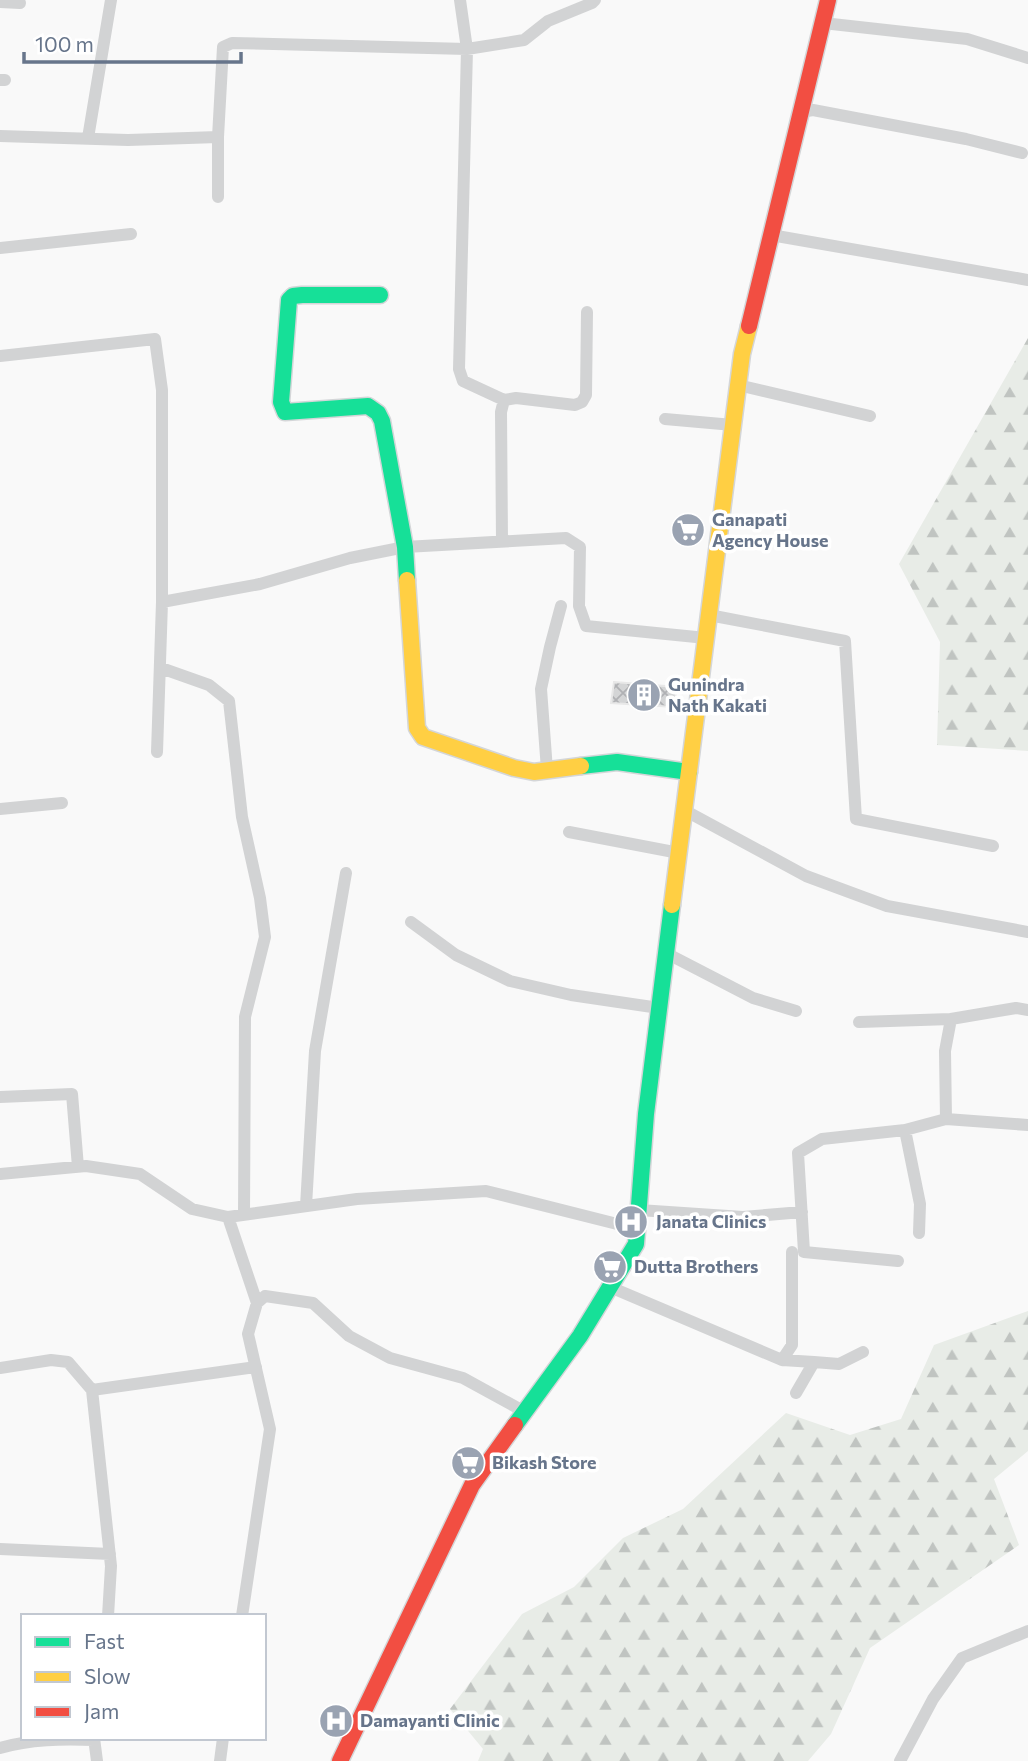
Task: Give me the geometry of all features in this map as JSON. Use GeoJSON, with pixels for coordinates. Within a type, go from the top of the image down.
{"type":"FeatureCollection","features":[{"type":"Feature","properties":{"kind":"main road"},"geometry":{"type":"LineString","coordinates":[[340,1761],[472,1485],[580,1336],[636,1244],[646,1114],[742,354],[828,0]]}},
{"type":"Feature","properties":{"kind":"main road"},"geometry":{"type":"LineString","coordinates":[[380,295],[302,295],[293,296],[289,300],[281,402],[285,412],[368,406],[378,412],[382,421],[405,547],[417,728],[423,737],[514,768],[534,772],[617,762],[689,772]]}},
{"type":"Feature","properties":{"kind":"street"},"geometry":{"type":"LineString","coordinates":[[89,138],[111,0]]}},
{"type":"Feature","properties":{"kind":"street"},"geometry":{"type":"LineString","coordinates":[[460,0],[467,49],[458,369],[463,381],[504,400],[516,398],[575,405],[582,402],[586,395],[587,312]]}},
{"type":"Feature","properties":{"kind":"street"},"geometry":{"type":"LineString","coordinates":[[218,197],[223,47],[232,43],[467,49],[524,40],[548,21],[595,0]]}},
{"type":"Feature","properties":{"kind":"street"},"geometry":{"type":"LineString","coordinates":[[0,2],[20,3]]}},
{"type":"Feature","properties":{"kind":"street"},"geometry":{"type":"LineString","coordinates":[[823,23],[967,39],[1028,58]]}},
{"type":"Feature","properties":{"kind":"street"},"geometry":{"type":"LineString","coordinates":[[801,112],[813,110],[851,117],[966,139],[1022,153]]}},
{"type":"Feature","properties":{"kind":"street"},"geometry":{"type":"LineString","coordinates":[[0,136],[128,140],[218,137]]}},
{"type":"Feature","properties":{"kind":"street"},"geometry":{"type":"LineString","coordinates":[[0,248],[131,234]]}},
{"type":"Feature","properties":{"kind":"street"},"geometry":{"type":"LineString","coordinates":[[771,236],[1028,280]]}},
{"type":"Feature","properties":{"kind":"street"},"geometry":{"type":"LineString","coordinates":[[0,356],[155,339],[162,390],[162,601],[158,752]]}},
{"type":"Feature","properties":{"kind":"street"},"geometry":{"type":"LineString","coordinates":[[738,385],[870,416]]}},
{"type":"Feature","properties":{"kind":"street"},"geometry":{"type":"LineString","coordinates":[[502,541],[501,412],[504,400]]}},
{"type":"Feature","properties":{"kind":"street"},"geometry":{"type":"LineString","coordinates":[[665,419],[733,425]]}},
{"type":"Feature","properties":{"kind":"street"},"geometry":{"type":"LineString","coordinates":[[162,601],[260,584],[350,558],[405,547],[566,538],[580,547],[579,606],[586,626],[706,638]]}},
{"type":"Feature","properties":{"kind":"street"},"geometry":{"type":"LineString","coordinates":[[547,770],[541,689],[561,606]]}},
{"type":"Feature","properties":{"kind":"street"},"geometry":{"type":"LineString","coordinates":[[709,615],[845,641],[856,819],[993,846]]}},
{"type":"Feature","properties":{"kind":"street"},"geometry":{"type":"LineString","coordinates":[[161,668],[209,685],[229,701],[242,817],[260,898],[265,937],[245,1017],[244,1214]]}},
{"type":"Feature","properties":{"kind":"street"},"geometry":{"type":"LineString","coordinates":[[0,809],[62,803]]}},
{"type":"Feature","properties":{"kind":"street"},"geometry":{"type":"LineString","coordinates":[[684,810],[806,876],[887,906],[1028,932]]}},
{"type":"Feature","properties":{"kind":"street"},"geometry":{"type":"LineString","coordinates":[[569,832],[679,853]]}},
{"type":"Feature","properties":{"kind":"street"},"geometry":{"type":"LineString","coordinates":[[306,1206],[315,1051],[346,873]]}},
{"type":"Feature","properties":{"kind":"street"},"geometry":{"type":"LineString","coordinates":[[411,922],[456,955],[510,981],[571,995],[659,1008]]}},
{"type":"Feature","properties":{"kind":"street"},"geometry":{"type":"LineString","coordinates":[[666,953],[753,998],[796,1011]]}},
{"type":"Feature","properties":{"kind":"street"},"geometry":{"type":"LineString","coordinates":[[859,1022],[951,1019],[1016,1008],[1028,1010]]}},
{"type":"Feature","properties":{"kind":"street"},"geometry":{"type":"LineString","coordinates":[[946,1119],[945,1051],[951,1019]]}},
{"type":"Feature","properties":{"kind":"street"},"geometry":{"type":"LineString","coordinates":[[0,1097],[72,1094],[78,1167]]}},
{"type":"Feature","properties":{"kind":"street"},"geometry":{"type":"LineString","coordinates":[[898,1261],[804,1252],[798,1153],[822,1139],[905,1130],[946,1119],[1028,1125]]}},
{"type":"Feature","properties":{"kind":"street"},"geometry":{"type":"LineString","coordinates":[[905,1130],[920,1204],[919,1233]]}},
{"type":"Feature","properties":{"kind":"street"},"geometry":{"type":"LineString","coordinates":[[0,1174],[78,1167],[140,1174],[192,1209],[228,1217],[357,1199],[486,1191],[637,1229]]}},
{"type":"Feature","properties":{"kind":"street"},"geometry":{"type":"LineString","coordinates":[[639,1210],[743,1217],[802,1212]]}},
{"type":"Feature","properties":{"kind":"street"},"geometry":{"type":"LineString","coordinates":[[228,1217],[257,1303]]}},
{"type":"Feature","properties":{"kind":"street"},"geometry":{"type":"LineString","coordinates":[[782,1360],[792,1345],[792,1252]]}},
{"type":"Feature","properties":{"kind":"street"},"geometry":{"type":"LineString","coordinates":[[610,1287],[782,1360],[839,1364],[863,1352]]}},
{"type":"Feature","properties":{"kind":"street"},"geometry":{"type":"LineString","coordinates":[[242,1614],[270,1429],[248,1334],[257,1303],[265,1296],[313,1303],[349,1336],[390,1358],[463,1378],[526,1412]]}},
{"type":"Feature","properties":{"kind":"street"},"geometry":{"type":"LineString","coordinates":[[0,1368],[51,1360],[68,1362],[92,1390],[110,1554],[108,1614]]}},
{"type":"Feature","properties":{"kind":"street"},"geometry":{"type":"LineString","coordinates":[[796,1393],[814,1362]]}},
{"type":"Feature","properties":{"kind":"street"},"geometry":{"type":"LineString","coordinates":[[92,1390],[257,1367]]}},
{"type":"Feature","properties":{"kind":"street"},"geometry":{"type":"LineString","coordinates":[[0,1549],[110,1554]]}},
{"type":"Feature","properties":{"kind":"street"},"geometry":{"type":"LineString","coordinates":[[900,1761],[933,1699],[961,1658],[1028,1631]]}},
{"type":"Feature","properties":{"kind":"street"},"geometry":{"type":"LineString","coordinates":[[0,1748],[45,1740]]}},
{"type":"Feature","properties":{"kind":"street"},"geometry":{"type":"LineString","coordinates":[[94,1740],[97,1761]]}},
{"type":"Feature","properties":{"kind":"street"},"geometry":{"type":"LineString","coordinates":[[219,1761],[223,1740]]}},
{"type":"Feature","properties":{"kind":"green space"},"geometry":{"type":"Polygon","coordinates":[[[1028,338],[1028,751],[937,745],[940,642],[899,564],[1028,338]]]}},
{"type":"Feature","properties":{"kind":"green space"},"geometry":{"type":"Polygon","coordinates":[[[1028,1311],[1028,1451],[994,1479],[1019,1545],[870,1648],[831,1734],[808,1761],[478,1761],[483,1749],[450,1709],[522,1614],[574,1587],[623,1538],[683,1509],[786,1413],[850,1435],[901,1419],[934,1345],[1028,1311]]]}},
{"type":"Feature","properties":{"kind":"building","name":"Gunindra Nath Kakati"},"geometry":{"type":"Polygon","coordinates":[[[614,682],[677,687],[674,707],[611,703],[614,682]]]}},
{"type":"Feature","properties":{"kind":"traffic: fast"},"geometry":{"type":"LineString","coordinates":[[380,295],[302,295],[293,296],[289,300],[281,402],[285,412],[368,406],[378,413],[382,421],[405,547],[407,580]]}},
{"type":"Feature","properties":{"kind":"traffic: fast"},"geometry":{"type":"LineString","coordinates":[[581,766],[617,762],[689,772]]}},
{"type":"Feature","properties":{"kind":"traffic: fast"},"geometry":{"type":"LineString","coordinates":[[515,1425],[580,1336],[636,1244],[646,1114],[672,905]]}},
{"type":"Feature","properties":{"kind":"traffic: slow"},"geometry":{"type":"LineString","coordinates":[[672,905],[742,354],[749,326]]}},
{"type":"Feature","properties":{"kind":"traffic: slow"},"geometry":{"type":"LineString","coordinates":[[407,580],[417,728],[423,737],[514,768],[534,772],[581,766]]}},
{"type":"Feature","properties":{"kind":"traffic: jam"},"geometry":{"type":"LineString","coordinates":[[749,326],[828,0]]}},
{"type":"Feature","properties":{"kind":"traffic: jam"},"geometry":{"type":"LineString","coordinates":[[340,1761],[472,1485],[515,1425]]}},
{"type":"Feature","properties":{"kind":"place","name":"Ganapati Agency House"},"geometry":{"type":"Point","coordinates":[688,530]}},
{"type":"Feature","properties":{"kind":"place","name":"Gunindra Nath Kakati"},"geometry":{"type":"Point","coordinates":[644,695]}},
{"type":"Feature","properties":{"kind":"place","name":"Janata Clinics"},"geometry":{"type":"Point","coordinates":[631,1222]}},
{"type":"Feature","properties":{"kind":"place","name":"Dutta Brothers"},"geometry":{"type":"Point","coordinates":[610,1267]}},
{"type":"Feature","properties":{"kind":"place","name":"Bikash Store"},"geometry":{"type":"Point","coordinates":[468,1463]}},
{"type":"Feature","properties":{"kind":"place","name":"Damayanti Clinic"},"geometry":{"type":"Point","coordinates":[336,1721]}}]}
